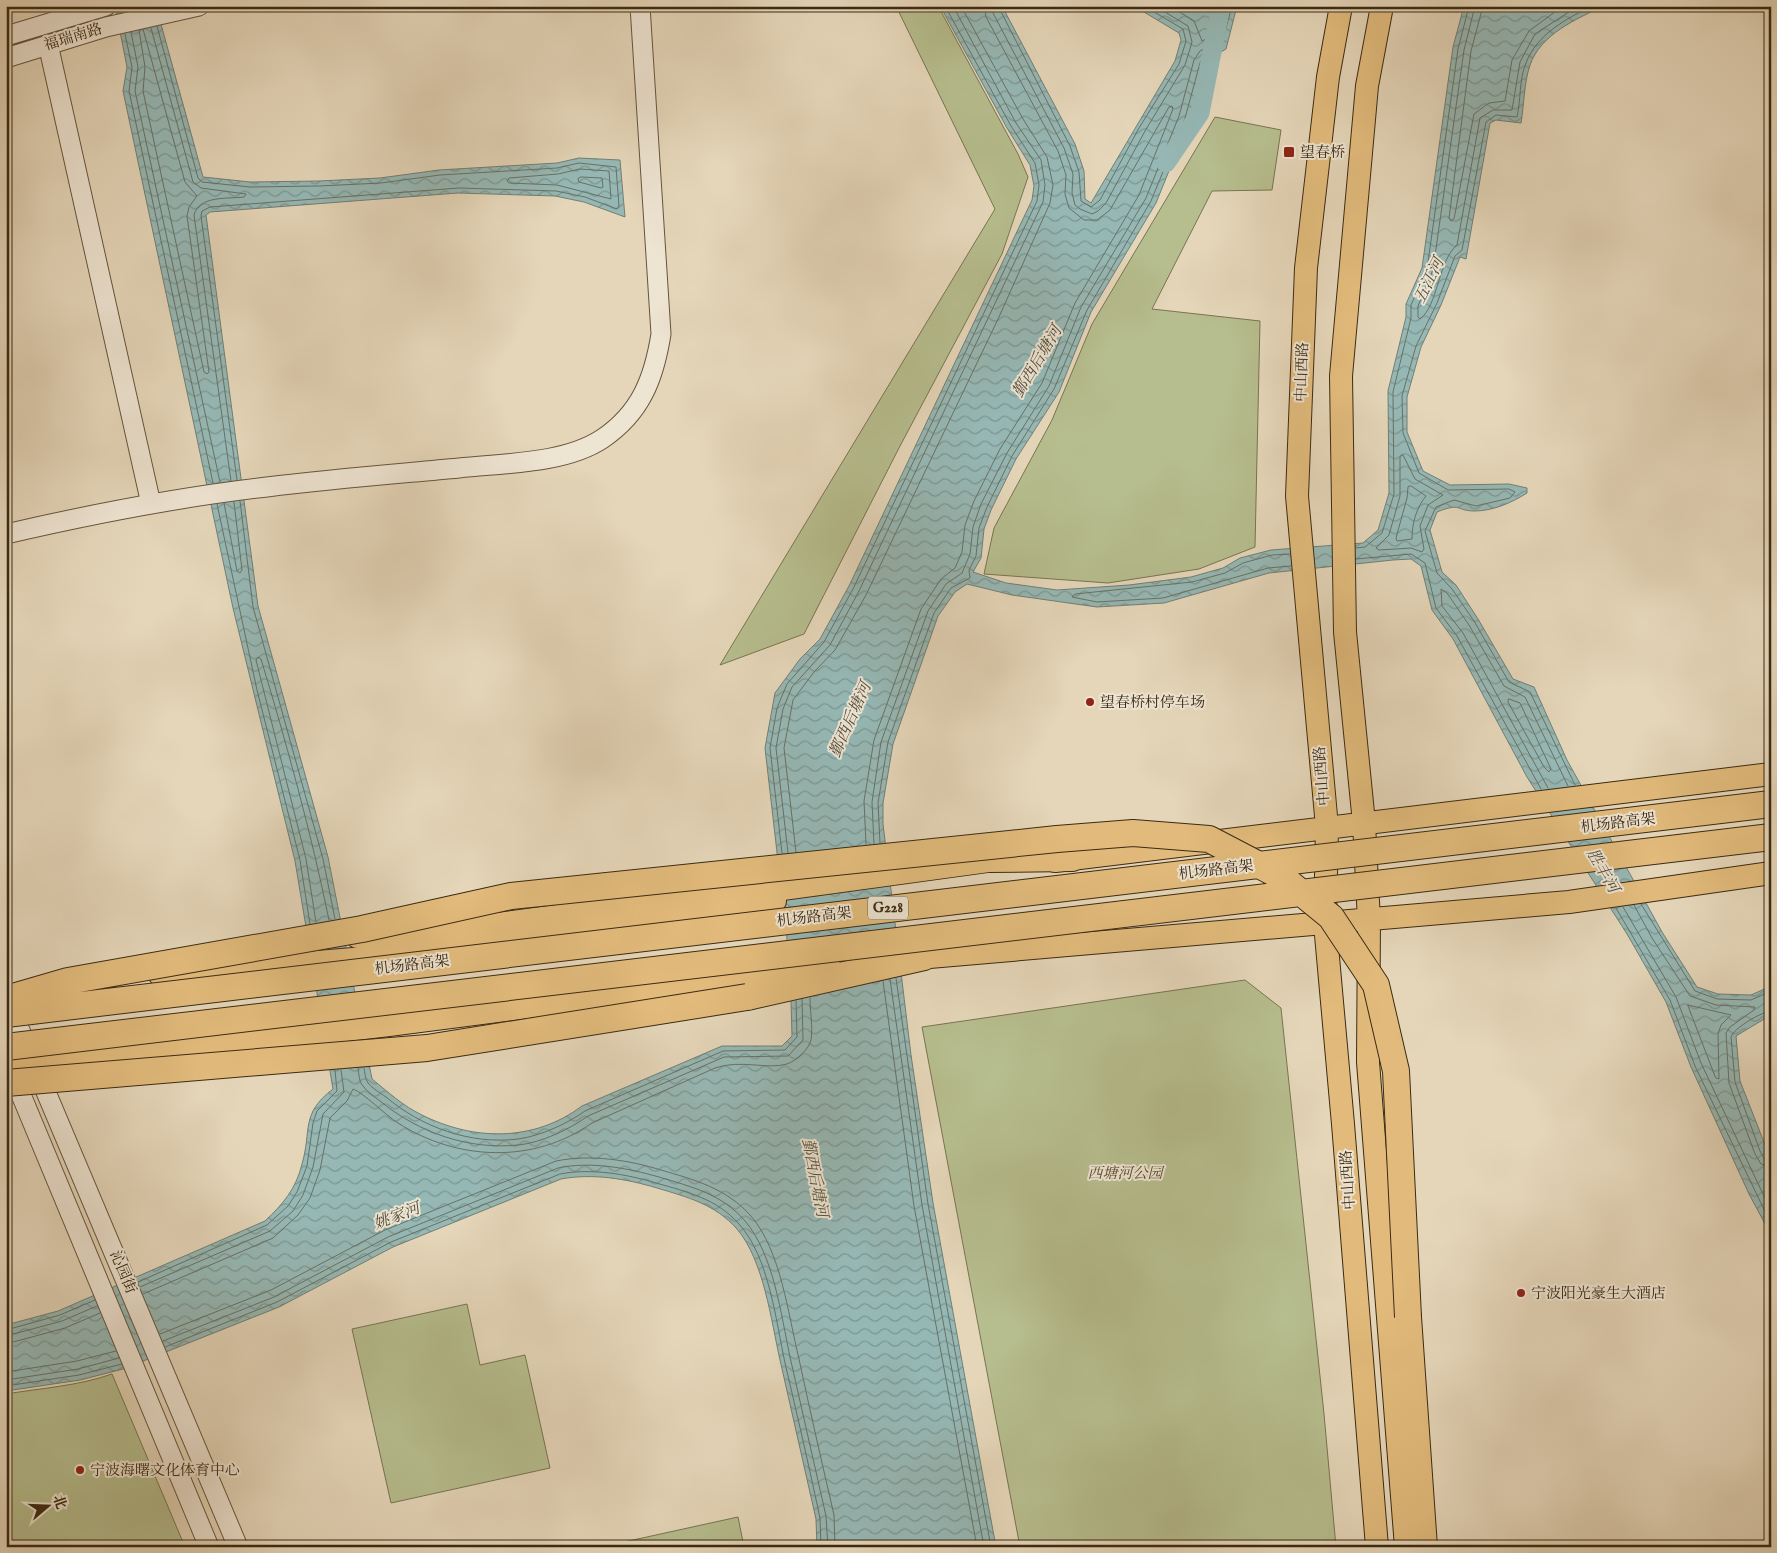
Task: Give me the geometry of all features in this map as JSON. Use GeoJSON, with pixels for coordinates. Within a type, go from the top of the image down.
{"type":"FeatureCollection","features":[{"type":"Feature","properties":{"kind":"highway","name":"机场路高架"},"geometry":{"type":"LineString","coordinates":[[6,1014],[1771,804]]}},
{"type":"Feature","properties":{"kind":"highway"},"geometry":{"type":"LineString","coordinates":[[6,999],[68,981],[331,934],[511,896],[1057,839],[1134,833],[1209,839],[1282,877],[1331,917],[1376,985],[1396,1071],[1408,1317],[1424,1547]]}},
{"type":"Feature","properties":{"kind":"highway","name":"G228"},"geometry":{"type":"LineString","coordinates":[[7,1066],[1771,837]]}},
{"type":"Feature","properties":{"kind":"highway"},"geometry":{"type":"LineString","coordinates":[[331,934],[424,936],[988,860],[1072,858]]}},
{"type":"Feature","properties":{"kind":"highway"},"geometry":{"type":"LineString","coordinates":[[7,1066],[427,1048],[747,997],[929,956]]}},
{"type":"Feature","properties":{"kind":"main road","name":"中山西路"},"geometry":{"type":"LineString","coordinates":[[1340,6],[1328,77],[1306,268],[1297,496],[1326,827],[1325,924],[1344,1124],[1377,1547]]}},
{"type":"Feature","properties":{"kind":"main road","name":"中山西路"},"geometry":{"type":"LineString","coordinates":[[1382,6],[1367,86],[1342,376],[1345,632],[1364,823],[1369,921],[1368,1062],[1406,1547]]}},
{"type":"Feature","properties":{"kind":"main road"},"geometry":{"type":"LineString","coordinates":[[6,988],[376,957],[536,937],[1072,858],[1771,774]]}},
{"type":"Feature","properties":{"kind":"main road"},"geometry":{"type":"LineString","coordinates":[[7,1066],[34,1066],[389,1025],[737,979],[929,956],[1369,921],[1569,902],[1771,873]]}},
{"type":"Feature","properties":{"kind":"street","name":"福瑞南路"},"geometry":{"type":"LineString","coordinates":[[6,58],[106,26],[199,6]]}},
{"type":"Feature","properties":{"kind":"street"},"geometry":{"type":"LineString","coordinates":[[6,534],[90,515],[201,496],[268,487],[556,458],[601,440],[628,417],[645,391],[656,366],[661,334],[640,6]]}},
{"type":"Feature","properties":{"kind":"street","name":"福瑞南路"},"geometry":{"type":"LineString","coordinates":[[6,36],[104,7]]}},
{"type":"Feature","properties":{"kind":"street"},"geometry":{"type":"LineString","coordinates":[[48,44],[152,504]]}},
{"type":"Feature","properties":{"kind":"street","name":"沁园街"},"geometry":{"type":"LineString","coordinates":[[6,999],[126,1278],[238,1547]]}},
{"type":"Feature","properties":{"kind":"street","name":"沁园街"},"geometry":{"type":"LineString","coordinates":[[7,1066],[209,1547]]}},
{"type":"Feature","properties":{"kind":"green space"},"geometry":{"type":"Polygon","coordinates":[[[896,6],[938,6],[1018,154],[1028,177],[1002,254],[900,446],[804,634],[720,665],[995,209],[896,6]]]}},
{"type":"Feature","properties":{"kind":"green space"},"geometry":{"type":"Polygon","coordinates":[[[1215,117],[1281,130],[1272,190],[1212,191],[1152,309],[1260,321],[1255,547],[1199,569],[1108,583],[984,574],[994,528],[1052,420],[1092,324],[1215,117]]]}},
{"type":"Feature","properties":{"kind":"green space","name":"西塘河公园"},"geometry":{"type":"Polygon","coordinates":[[[1245,980],[1281,1008],[1324,1414],[1336,1547],[1020,1547],[922,1027],[1245,980]]]}},
{"type":"Feature","properties":{"kind":"green space"},"geometry":{"type":"Polygon","coordinates":[[[467,1304],[480,1365],[525,1355],[550,1468],[391,1503],[352,1329],[467,1304]]]}},
{"type":"Feature","properties":{"kind":"green space","name":"宁波海曙文化体育中心"},"geometry":{"type":"Polygon","coordinates":[[[112,1374],[185,1547],[6,1547],[6,1394],[73,1384],[112,1374]]]}},
{"type":"Feature","properties":{"kind":"green space"},"geometry":{"type":"Polygon","coordinates":[[[738,1517],[744,1547],[624,1547],[624,1542],[738,1517]]]}},
{"type":"Feature","properties":{"kind":"water"},"geometry":{"type":"Polygon","coordinates":[[[115,6],[156,6],[203,177],[250,182],[319,181],[380,178],[439,170],[557,163],[579,158],[620,160],[625,217],[584,202],[555,196],[458,193],[210,212],[206,215],[258,606],[328,857],[372,1079],[408,1107],[442,1124],[462,1130],[503,1134],[524,1132],[544,1126],[563,1118],[582,1106],[722,1046],[782,1046],[792,1036],[790,965],[765,748],[775,693],[800,659],[820,639],[849,586],[1032,200],[1034,186],[1030,165],[1007,128],[940,6],[1002,6],[1075,144],[1084,171],[1085,199],[1091,203],[1175,61],[1181,40],[1179,33],[1134,6],[1237,6],[1226,49],[1207,60],[1204,66],[1190,119],[1156,203],[1091,312],[1059,392],[1016,459],[991,510],[984,529],[981,558],[973,572],[1006,583],[1057,590],[1129,585],[1191,577],[1223,568],[1240,558],[1271,550],[1363,543],[1378,530],[1389,493],[1388,391],[1406,317],[1406,304],[1422,268],[1453,47],[1464,6],[1604,6],[1571,22],[1551,36],[1535,54],[1526,79],[1521,123],[1496,120],[1490,123],[1466,259],[1460,257],[1441,305],[1421,347],[1407,397],[1407,432],[1423,471],[1450,485],[1509,484],[1527,488],[1527,493],[1496,508],[1469,511],[1455,507],[1437,512],[1430,530],[1442,572],[1456,585],[1513,679],[1534,687],[1567,760],[1662,932],[1697,987],[1718,994],[1751,995],[1771,986],[1771,1015],[1736,1036],[1740,1081],[1771,1160],[1771,1235],[1749,1194],[1691,1067],[1666,1002],[1627,934],[1527,777],[1453,639],[1432,610],[1421,566],[1411,559],[1269,573],[1164,603],[1097,607],[1012,595],[967,584],[955,592],[938,616],[893,744],[883,803],[883,824],[911,1055],[933,1203],[996,1547],[817,1547],[816,1519],[770,1309],[754,1257],[737,1229],[710,1207],[679,1195],[622,1180],[598,1177],[561,1179],[393,1247],[279,1307],[123,1369],[80,1380],[6,1391],[6,1325],[58,1311],[265,1221],[278,1208],[292,1189],[302,1164],[311,1115],[316,1106],[333,1089],[295,861],[233,608],[123,91],[127,67],[115,6]]]}},
{"type":"Feature","properties":{"kind":"waterway","name":"鄞西后塘河"},"geometry":{"type":"LineString","coordinates":[[1166,163],[1200,113],[1221,6]]}},
{"type":"Feature","properties":{"kind":"place","name":"望春桥"},"geometry":{"type":"Point","coordinates":[1289,152]}},
{"type":"Feature","properties":{"kind":"place","name":"望春桥村停车场"},"geometry":{"type":"Point","coordinates":[1090,702]}},
{"type":"Feature","properties":{"kind":"place","name":"宁波阳光豪生大酒店"},"geometry":{"type":"Point","coordinates":[1521,1293]}},
{"type":"Feature","properties":{"kind":"place","name":"宁波海曙文化体育中心"},"geometry":{"type":"Point","coordinates":[80,1470]}},
{"type":"Feature","properties":{"kind":"water label","name":"五江河"},"geometry":{"type":"Point","coordinates":[1430,281]}},
{"type":"Feature","properties":{"kind":"water label","name":"胜丰河"},"geometry":{"type":"Point","coordinates":[1602,871]}},
{"type":"Feature","properties":{"kind":"water label","name":"姚家河"},"geometry":{"type":"Point","coordinates":[397,1217]}}]}
